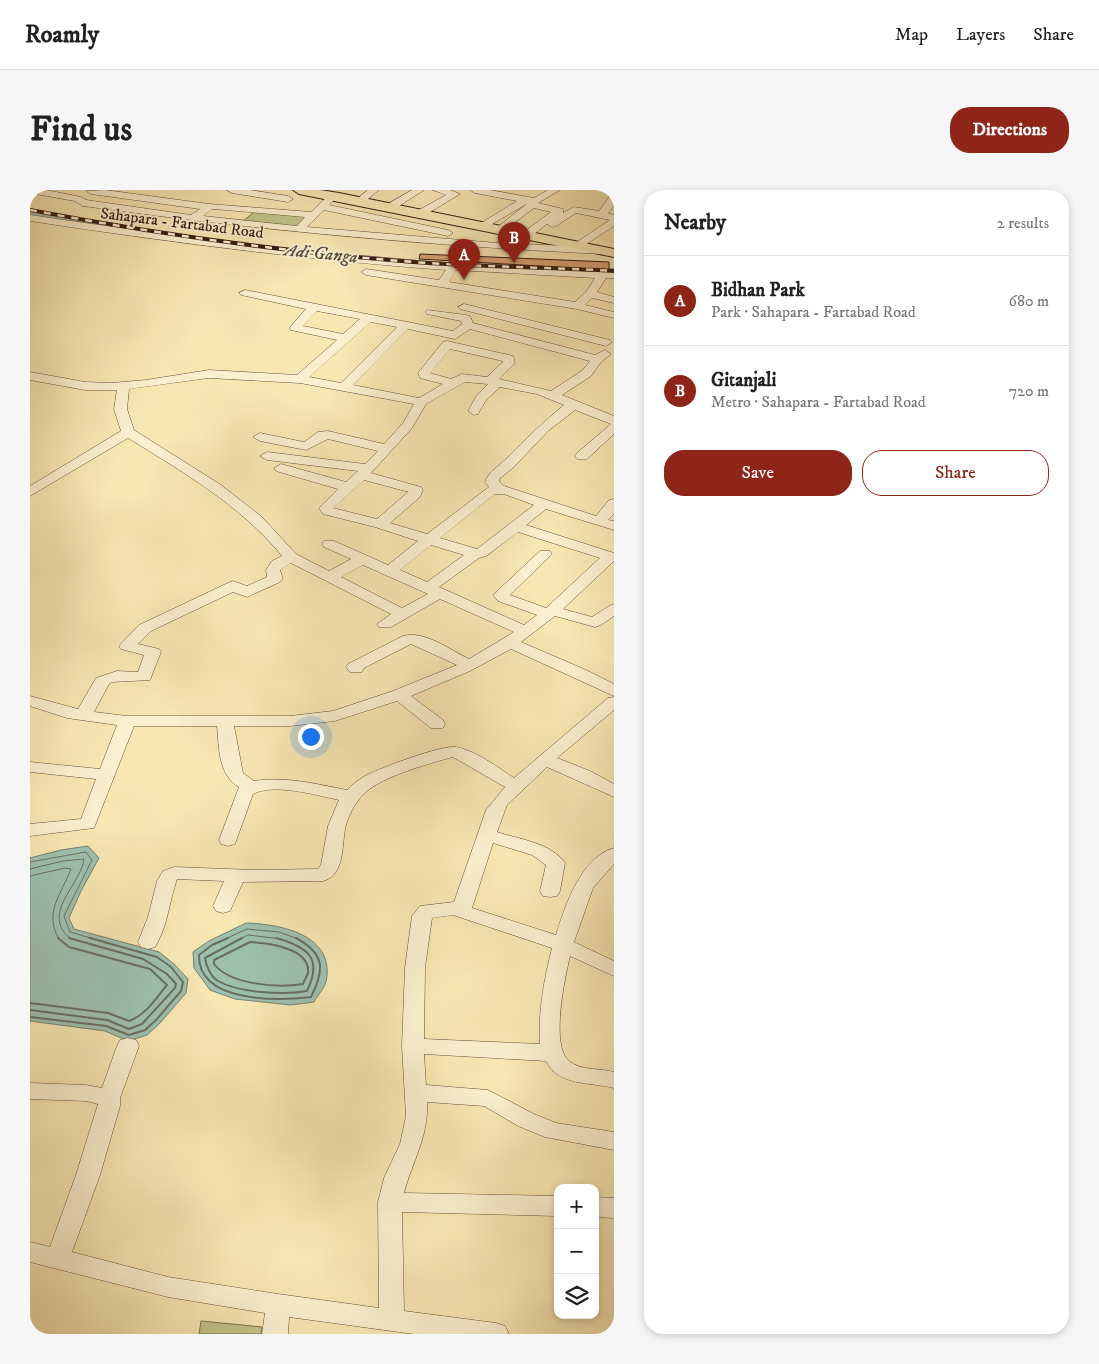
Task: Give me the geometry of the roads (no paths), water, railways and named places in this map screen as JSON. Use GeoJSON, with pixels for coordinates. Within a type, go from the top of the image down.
{"type":"FeatureCollection","features":[{"type":"Feature","properties":{"kind":"main road"},"geometry":{"type":"LineString","coordinates":[[299,190],[389,206],[529,237],[609,252]]}},
{"type":"Feature","properties":{"kind":"street"},"geometry":{"type":"LineString","coordinates":[[30,190],[78,199],[83,203],[193,218],[299,228],[366,241],[609,252]]}},
{"type":"Feature","properties":{"kind":"street"},"geometry":{"type":"LineString","coordinates":[[78,199],[92,190],[210,207],[223,206],[313,215]]}},
{"type":"Feature","properties":{"kind":"street"},"geometry":{"type":"LineString","coordinates":[[130,210],[155,190]]}},
{"type":"Feature","properties":{"kind":"street"},"geometry":{"type":"LineString","coordinates":[[232,190],[268,193],[288,199]]}},
{"type":"Feature","properties":{"kind":"street"},"geometry":{"type":"LineString","coordinates":[[360,201],[374,190]]}},
{"type":"Feature","properties":{"kind":"street"},"geometry":{"type":"LineString","coordinates":[[389,206],[409,190]]}},
{"type":"Feature","properties":{"kind":"street"},"geometry":{"type":"LineString","coordinates":[[389,206],[419,190]]}},
{"type":"Feature","properties":{"kind":"street"},"geometry":{"type":"LineString","coordinates":[[420,213],[455,194],[438,190]]}},
{"type":"Feature","properties":{"kind":"street"},"geometry":{"type":"LineString","coordinates":[[474,190],[559,211],[529,237]]}},
{"type":"Feature","properties":{"kind":"street"},"geometry":{"type":"LineString","coordinates":[[482,227],[505,213],[536,201],[555,190]]}},
{"type":"Feature","properties":{"kind":"street"},"geometry":{"type":"LineString","coordinates":[[299,228],[333,196]]}},
{"type":"Feature","properties":{"kind":"street"},"geometry":{"type":"LineString","coordinates":[[601,214],[612,206],[614,196]]}},
{"type":"Feature","properties":{"kind":"street"},"geometry":{"type":"LineString","coordinates":[[499,230],[519,216],[525,204]]}},
{"type":"Feature","properties":{"kind":"street"},"geometry":{"type":"LineString","coordinates":[[193,218],[210,207]]}},
{"type":"Feature","properties":{"kind":"street"},"geometry":{"type":"LineString","coordinates":[[322,207],[472,238],[497,246]]}},
{"type":"Feature","properties":{"kind":"street"},"geometry":{"type":"LineString","coordinates":[[238,223],[255,209]]}},
{"type":"Feature","properties":{"kind":"street"},"geometry":{"type":"LineString","coordinates":[[529,237],[570,211],[601,214],[614,220]]}},
{"type":"Feature","properties":{"kind":"street"},"geometry":{"type":"LineString","coordinates":[[505,213],[519,216]]}},
{"type":"Feature","properties":{"kind":"street","name":"Sahapara - Fartabad Road"},"geometry":{"type":"LineString","coordinates":[[30,218],[138,235],[382,258],[452,268],[602,276],[614,274]]}},
{"type":"Feature","properties":{"kind":"street"},"geometry":{"type":"LineString","coordinates":[[366,241],[380,218]]}},
{"type":"Feature","properties":{"kind":"street"},"geometry":{"type":"LineString","coordinates":[[576,246],[614,220]]}},
{"type":"Feature","properties":{"kind":"street"},"geometry":{"type":"LineString","coordinates":[[301,262],[578,306],[614,315]]}},
{"type":"Feature","properties":{"kind":"street"},"geometry":{"type":"LineString","coordinates":[[442,284],[452,268]]}},
{"type":"Feature","properties":{"kind":"street"},"geometry":{"type":"LineString","coordinates":[[578,306],[590,294],[602,276]]}},
{"type":"Feature","properties":{"kind":"street"},"geometry":{"type":"LineString","coordinates":[[452,383],[424,375],[424,373],[451,340],[466,317],[466,303],[484,291]]}},
{"type":"Feature","properties":{"kind":"street"},"geometry":{"type":"LineString","coordinates":[[245,293],[406,325],[509,359],[510,363],[481,398],[474,411]]}},
{"type":"Feature","properties":{"kind":"street"},"geometry":{"type":"LineString","coordinates":[[590,294],[614,300]]}},
{"type":"Feature","properties":{"kind":"street"},"geometry":{"type":"LineString","coordinates":[[314,306],[295,328],[346,338]]}},
{"type":"Feature","properties":{"kind":"street"},"geometry":{"type":"LineString","coordinates":[[431,312],[466,317],[611,346]]}},
{"type":"Feature","properties":{"kind":"street"},"geometry":{"type":"LineString","coordinates":[[300,379],[369,317]]}},
{"type":"Feature","properties":{"kind":"street"},"geometry":{"type":"LineString","coordinates":[[466,317],[597,359]]}},
{"type":"Feature","properties":{"kind":"street"},"geometry":{"type":"LineString","coordinates":[[343,388],[406,325]]}},
{"type":"Feature","properties":{"kind":"street"},"geometry":{"type":"LineString","coordinates":[[554,396],[587,373],[597,359],[611,346]]}},
{"type":"Feature","properties":{"kind":"street"},"geometry":{"type":"LineString","coordinates":[[30,376],[85,386],[124,387],[200,374],[300,379],[421,402],[452,383],[468,378],[495,381],[554,396],[614,421]]}},
{"type":"Feature","properties":{"kind":"street"},"geometry":{"type":"LineString","coordinates":[[124,387],[120,396],[120,408],[128,432],[213,488],[261,523],[278,540],[291,558],[402,614]]}},
{"type":"Feature","properties":{"kind":"street"},"geometry":{"type":"LineString","coordinates":[[421,402],[419,411],[387,449],[365,472],[329,504],[326,508],[328,511],[380,524],[475,554],[481,553],[544,504]]}},
{"type":"Feature","properties":{"kind":"street"},"geometry":{"type":"LineString","coordinates":[[573,405],[543,428],[509,464],[494,476],[492,482],[499,489],[614,526]]}},
{"type":"Feature","properties":{"kind":"street"},"geometry":{"type":"LineString","coordinates":[[582,456],[614,427]]}},
{"type":"Feature","properties":{"kind":"street"},"geometry":{"type":"LineString","coordinates":[[30,492],[128,432]]}},
{"type":"Feature","properties":{"kind":"street"},"geometry":{"type":"LineString","coordinates":[[260,437],[306,446],[323,435],[328,435],[387,449]]}},
{"type":"Feature","properties":{"kind":"street"},"geometry":{"type":"LineString","coordinates":[[267,456],[365,472],[416,490],[415,494],[380,524]]}},
{"type":"Feature","properties":{"kind":"street"},"geometry":{"type":"LineString","coordinates":[[281,468],[348,487]]}},
{"type":"Feature","properties":{"kind":"street"},"geometry":{"type":"LineString","coordinates":[[286,485],[300,473]]}},
{"type":"Feature","properties":{"kind":"street"},"geometry":{"type":"LineString","coordinates":[[390,570],[492,490],[499,489]]}},
{"type":"Feature","properties":{"kind":"street"},"geometry":{"type":"LineString","coordinates":[[599,521],[614,503]]}},
{"type":"Feature","properties":{"kind":"street"},"geometry":{"type":"LineString","coordinates":[[514,526],[612,558]]}},
{"type":"Feature","properties":{"kind":"street"},"geometry":{"type":"LineString","coordinates":[[329,544],[436,589],[525,631]]}},
{"type":"Feature","properties":{"kind":"street"},"geometry":{"type":"LineString","coordinates":[[385,624],[436,589],[475,554]]}},
{"type":"Feature","properties":{"kind":"street"},"geometry":{"type":"LineString","coordinates":[[545,554],[501,596],[550,613],[595,622],[614,609]]}},
{"type":"Feature","properties":{"kind":"street"},"geometry":{"type":"LineString","coordinates":[[83,716],[102,681],[106,678],[118,675],[144,677],[153,652],[127,646],[145,628],[233,586],[247,592],[275,578],[273,570],[277,564],[291,558]]}},
{"type":"Feature","properties":{"kind":"street"},"geometry":{"type":"LineString","coordinates":[[31,704],[83,716],[127,722],[290,721],[328,717],[399,695],[469,665],[510,643],[550,613],[612,558]]}},
{"type":"Feature","properties":{"kind":"street"},"geometry":{"type":"LineString","coordinates":[[329,577],[364,559]]}},
{"type":"Feature","properties":{"kind":"street"},"geometry":{"type":"LineString","coordinates":[[356,669],[354,667],[409,639],[421,641],[469,665]]}},
{"type":"Feature","properties":{"kind":"street"},"geometry":{"type":"LineString","coordinates":[[510,643],[614,691]]}},
{"type":"Feature","properties":{"kind":"street"},"geometry":{"type":"LineString","coordinates":[[399,695],[437,724]]}},
{"type":"Feature","properties":{"kind":"street"},"geometry":{"type":"LineString","coordinates":[[458,910],[462,908],[465,902],[486,835],[495,810],[501,800],[614,702]]}},
{"type":"Feature","properties":{"kind":"street"},"geometry":{"type":"LineString","coordinates":[[30,830],[88,824],[127,722]]}},
{"type":"Feature","properties":{"kind":"street"},"geometry":{"type":"LineString","coordinates":[[225,722],[234,774],[238,779],[250,786]]}},
{"type":"Feature","properties":{"kind":"street"},"geometry":{"type":"LineString","coordinates":[[148,942],[170,875],[174,873],[190,872],[236,875],[323,874],[330,867],[337,826],[351,797],[360,787],[373,779],[425,758],[454,752],[466,756],[515,786]]}},
{"type":"Feature","properties":{"kind":"street"},"geometry":{"type":"LineString","coordinates":[[546,760],[584,775],[614,791]]}},
{"type":"Feature","properties":{"kind":"street"},"geometry":{"type":"LineString","coordinates":[[30,767],[107,775]]}},
{"type":"Feature","properties":{"kind":"street"},"geometry":{"type":"LineString","coordinates":[[228,840],[245,791],[250,786],[262,784],[276,785],[351,797]]}},
{"type":"Feature","properties":{"kind":"street"},"geometry":{"type":"LineString","coordinates":[[486,835],[539,851],[556,863],[550,891]]}},
{"type":"Feature","properties":{"kind":"street"},"geometry":{"type":"LineString","coordinates":[[614,854],[595,871],[584,886],[562,944],[551,1005],[550,1039],[557,1062],[568,1072],[614,1080]]}},
{"type":"Feature","properties":{"kind":"street"},"geometry":{"type":"LineString","coordinates":[[223,906],[236,875]]}},
{"type":"Feature","properties":{"kind":"street"},"geometry":{"type":"LineString","coordinates":[[392,1320],[390,1202],[396,1178],[415,1131],[417,1116],[413,1046],[415,968],[422,916],[428,911],[458,910],[562,944],[614,969]]}},
{"type":"Feature","properties":{"kind":"street"},"geometry":{"type":"LineString","coordinates":[[58,1258],[88,1175],[109,1106],[109,1098],[128,1046]]}},
{"type":"Feature","properties":{"kind":"street"},"geometry":{"type":"LineString","coordinates":[[413,1046],[554,1053]]}},
{"type":"Feature","properties":{"kind":"street"},"geometry":{"type":"LineString","coordinates":[[30,1091],[86,1094],[109,1098]]}},
{"type":"Feature","properties":{"kind":"street"},"geometry":{"type":"LineString","coordinates":[[415,1093],[488,1098],[526,1120],[552,1131],[614,1141]]}},
{"type":"Feature","properties":{"kind":"street"},"geometry":{"type":"LineString","coordinates":[[390,1202],[554,1206]]}},
{"type":"Feature","properties":{"kind":"street"},"geometry":{"type":"LineString","coordinates":[[599,1207],[614,1208]]}},
{"type":"Feature","properties":{"kind":"street"},"geometry":{"type":"LineString","coordinates":[[30,1252],[168,1287],[278,1305],[496,1334]]}},
{"type":"Feature","properties":{"kind":"street"},"geometry":{"type":"LineString","coordinates":[[275,1334],[278,1305]]}},
{"type":"Feature","properties":{"kind":"water"},"geometry":{"type":"Polygon","coordinates":[[[88,846],[99,858],[69,918],[74,929],[159,952],[188,979],[186,993],[160,1023],[147,1035],[128,1041],[105,1031],[30,1021],[30,858],[61,850],[88,846]]]}},
{"type":"Feature","properties":{"kind":"water"},"geometry":{"type":"Polygon","coordinates":[[[246,923],[275,926],[303,935],[323,953],[327,966],[326,982],[314,1002],[291,1005],[235,999],[210,990],[194,968],[193,952],[209,941],[246,923]]]}},
{"type":"Feature","properties":{"kind":"waterway","name":"Adi Ganga"},"geometry":{"type":"LineString","coordinates":[[30,213],[108,227]]}},
{"type":"Feature","properties":{"kind":"waterway","name":"Adi Ganga"},"geometry":{"type":"LineString","coordinates":[[490,266],[614,272]]}},
{"type":"Feature","properties":{"kind":"railway"},"geometry":{"type":"LineString","coordinates":[[30,210],[125,227],[317,253],[438,264],[614,271]]}},
{"type":"Feature","properties":{"kind":"place","name":"Gitanjali"},"geometry":{"type":"Point","coordinates":[514,263]}},
{"type":"Feature","properties":{"kind":"place","name":"Bidhan Park"},"geometry":{"type":"Point","coordinates":[464,280]}}]}
